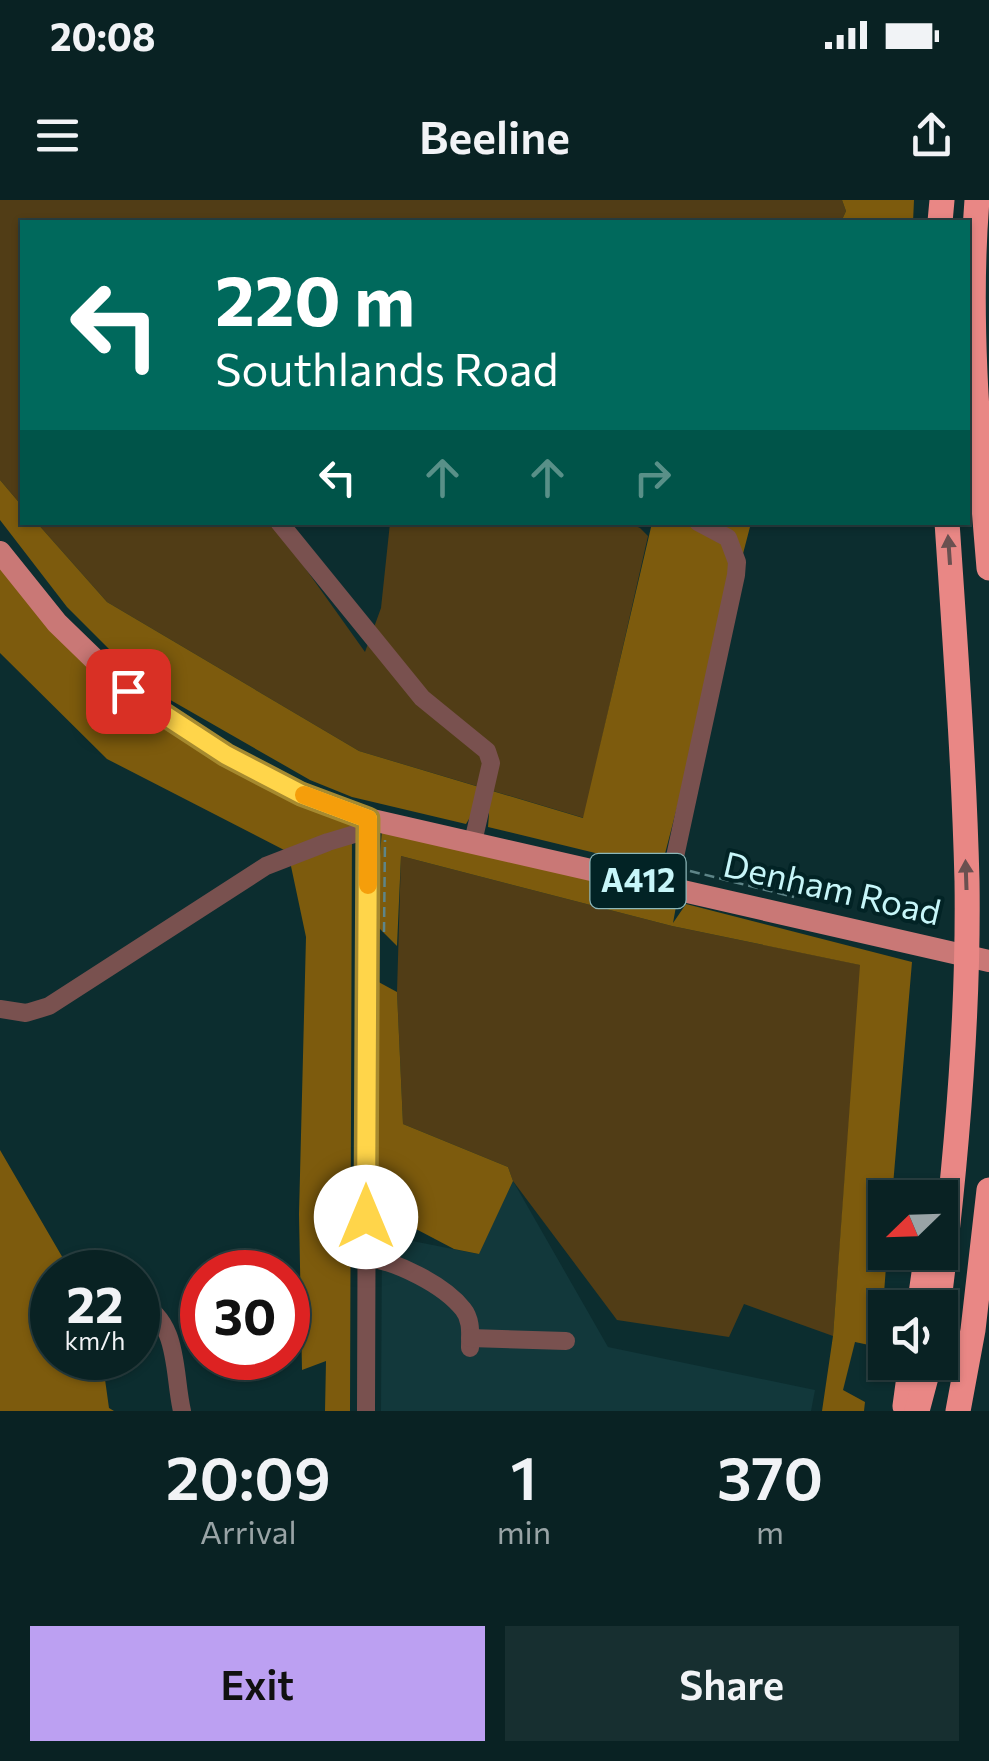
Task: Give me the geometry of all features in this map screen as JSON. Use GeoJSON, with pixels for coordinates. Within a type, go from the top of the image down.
{"type":"FeatureCollection","features":[{"type":"Feature","properties":{"kind":"highway"},"geometry":{"type":"LineString","coordinates":[[976,200],[976,398],[989,568]]}},
{"type":"Feature","properties":{"kind":"highway"},"geometry":{"type":"LineString","coordinates":[[940,1290],[961,1070],[966,882],[947,525]]}},
{"type":"Feature","properties":{"kind":"highway"},"geometry":{"type":"LineString","coordinates":[[939,1180],[961,1070]]}},
{"type":"Feature","properties":{"kind":"highway"},"geometry":{"type":"LineString","coordinates":[[958,1411],[973,1330],[989,1190]]}},
{"type":"Feature","properties":{"kind":"highway"},"geometry":{"type":"LineString","coordinates":[[904,1411],[908,1380]]}},
{"type":"Feature","properties":{"kind":"highway"},"geometry":{"type":"LineString","coordinates":[[919,1411],[926,1380]]}},
{"type":"Feature","properties":{"kind":"main road","name":"A412"},"geometry":{"type":"LineString","coordinates":[[0,552],[57,622],[128,691],[226,755],[368,824]]}},
{"type":"Feature","properties":{"kind":"main road","name":"Denham Road"},"geometry":{"type":"LineString","coordinates":[[368,824],[474,842],[989,961]]}},
{"type":"Feature","properties":{"kind":"street"},"geometry":{"type":"LineString","coordinates":[[281,525],[422,698],[487,752],[491,762],[474,842]]}},
{"type":"Feature","properties":{"kind":"street"},"geometry":{"type":"LineString","coordinates":[[668,888],[736,575],[728,538],[704,525]]}},
{"type":"Feature","properties":{"kind":"street"},"geometry":{"type":"LineString","coordinates":[[0,1009],[26,1013],[49,1006],[266,866],[368,824],[366,1411]]}},
{"type":"Feature","properties":{"kind":"street"},"geometry":{"type":"LineString","coordinates":[[366,1256],[394,1264],[453,1300],[470,1323],[470,1343],[566,1341]]}},
{"type":"Feature","properties":{"kind":"street"},"geometry":{"type":"LineString","coordinates":[[160,1321],[173,1349],[182,1411]]}},
{"type":"Feature","properties":{"kind":"shaded area"},"geometry":{"type":"Polygon","coordinates":[[[0,200],[842,200],[846,211],[842,220],[20,220],[20,504],[0,480],[0,200]]]}},
{"type":"Feature","properties":{"kind":"shaded area"},"geometry":{"type":"Polygon","coordinates":[[[842,200],[914,200],[913,220],[842,220],[846,211],[842,200]]]}},
{"type":"Feature","properties":{"kind":"shaded area"},"geometry":{"type":"Polygon","coordinates":[[[0,480],[20,504],[20,525],[39,525],[107,602],[359,751],[583,818],[652,525],[750,525],[661,869],[488,827],[489,814],[481,799],[466,824],[352,797],[310,780],[146,686],[67,607],[0,520],[0,480]]]}},
{"type":"Feature","properties":{"kind":"shaded area"},"geometry":{"type":"Polygon","coordinates":[[[39,525],[274,525],[365,652],[381,608],[390,525],[633,525],[648,536],[584,818],[359,751],[107,602],[39,525]]]}},
{"type":"Feature","properties":{"kind":"shaded area"},"geometry":{"type":"Polygon","coordinates":[[[0,567],[116,693],[150,719],[352,825],[350,1411],[325,1411],[326,1361],[310,1367],[310,1250],[300,1250],[299,1214],[306,937],[288,852],[107,759],[0,653],[0,567]]]}},
{"type":"Feature","properties":{"kind":"shaded area"},"geometry":{"type":"Polygon","coordinates":[[[382,829],[677,901],[673,923],[686,904],[912,962],[893,1180],[868,1180],[868,1270],[886,1270],[884,1290],[868,1290],[868,1345],[855,1342],[843,1390],[865,1402],[864,1411],[822,1411],[833,1336],[860,965],[672,926],[401,856],[397,946],[375,924],[382,829]]]}},
{"type":"Feature","properties":{"kind":"shaded area"},"geometry":{"type":"Polygon","coordinates":[[[401,856],[672,926],[861,965],[833,1336],[744,1304],[729,1337],[617,1320],[513,1181],[508,1167],[403,1124],[397,992],[401,856]]]}},
{"type":"Feature","properties":{"kind":"shaded area"},"geometry":{"type":"Polygon","coordinates":[[[373,979],[397,992],[403,1124],[508,1167],[513,1181],[479,1254],[454,1249],[374,1207],[373,979]]]}},
{"type":"Feature","properties":{"kind":"shaded area"},"geometry":{"type":"Polygon","coordinates":[[[0,1150],[58,1250],[30,1250],[30,1380],[105,1380],[109,1408],[114,1411],[0,1411],[0,1150]]]}},
{"type":"Feature","properties":{"kind":"shaded area"},"geometry":{"type":"Polygon","coordinates":[[[513,1181],[608,1347],[815,1390],[811,1411],[381,1411],[382,1235],[478,1254],[513,1181]]]}},
{"type":"Feature","properties":{"kind":"slow traffic"},"geometry":{"type":"LineString","coordinates":[[304,795],[368,819],[368,885]]}},
{"type":"Feature","properties":{"kind":"route"},"geometry":{"type":"LineString","coordinates":[[128,691],[226,755],[301,794],[368,819],[366,1217]]}}]}
